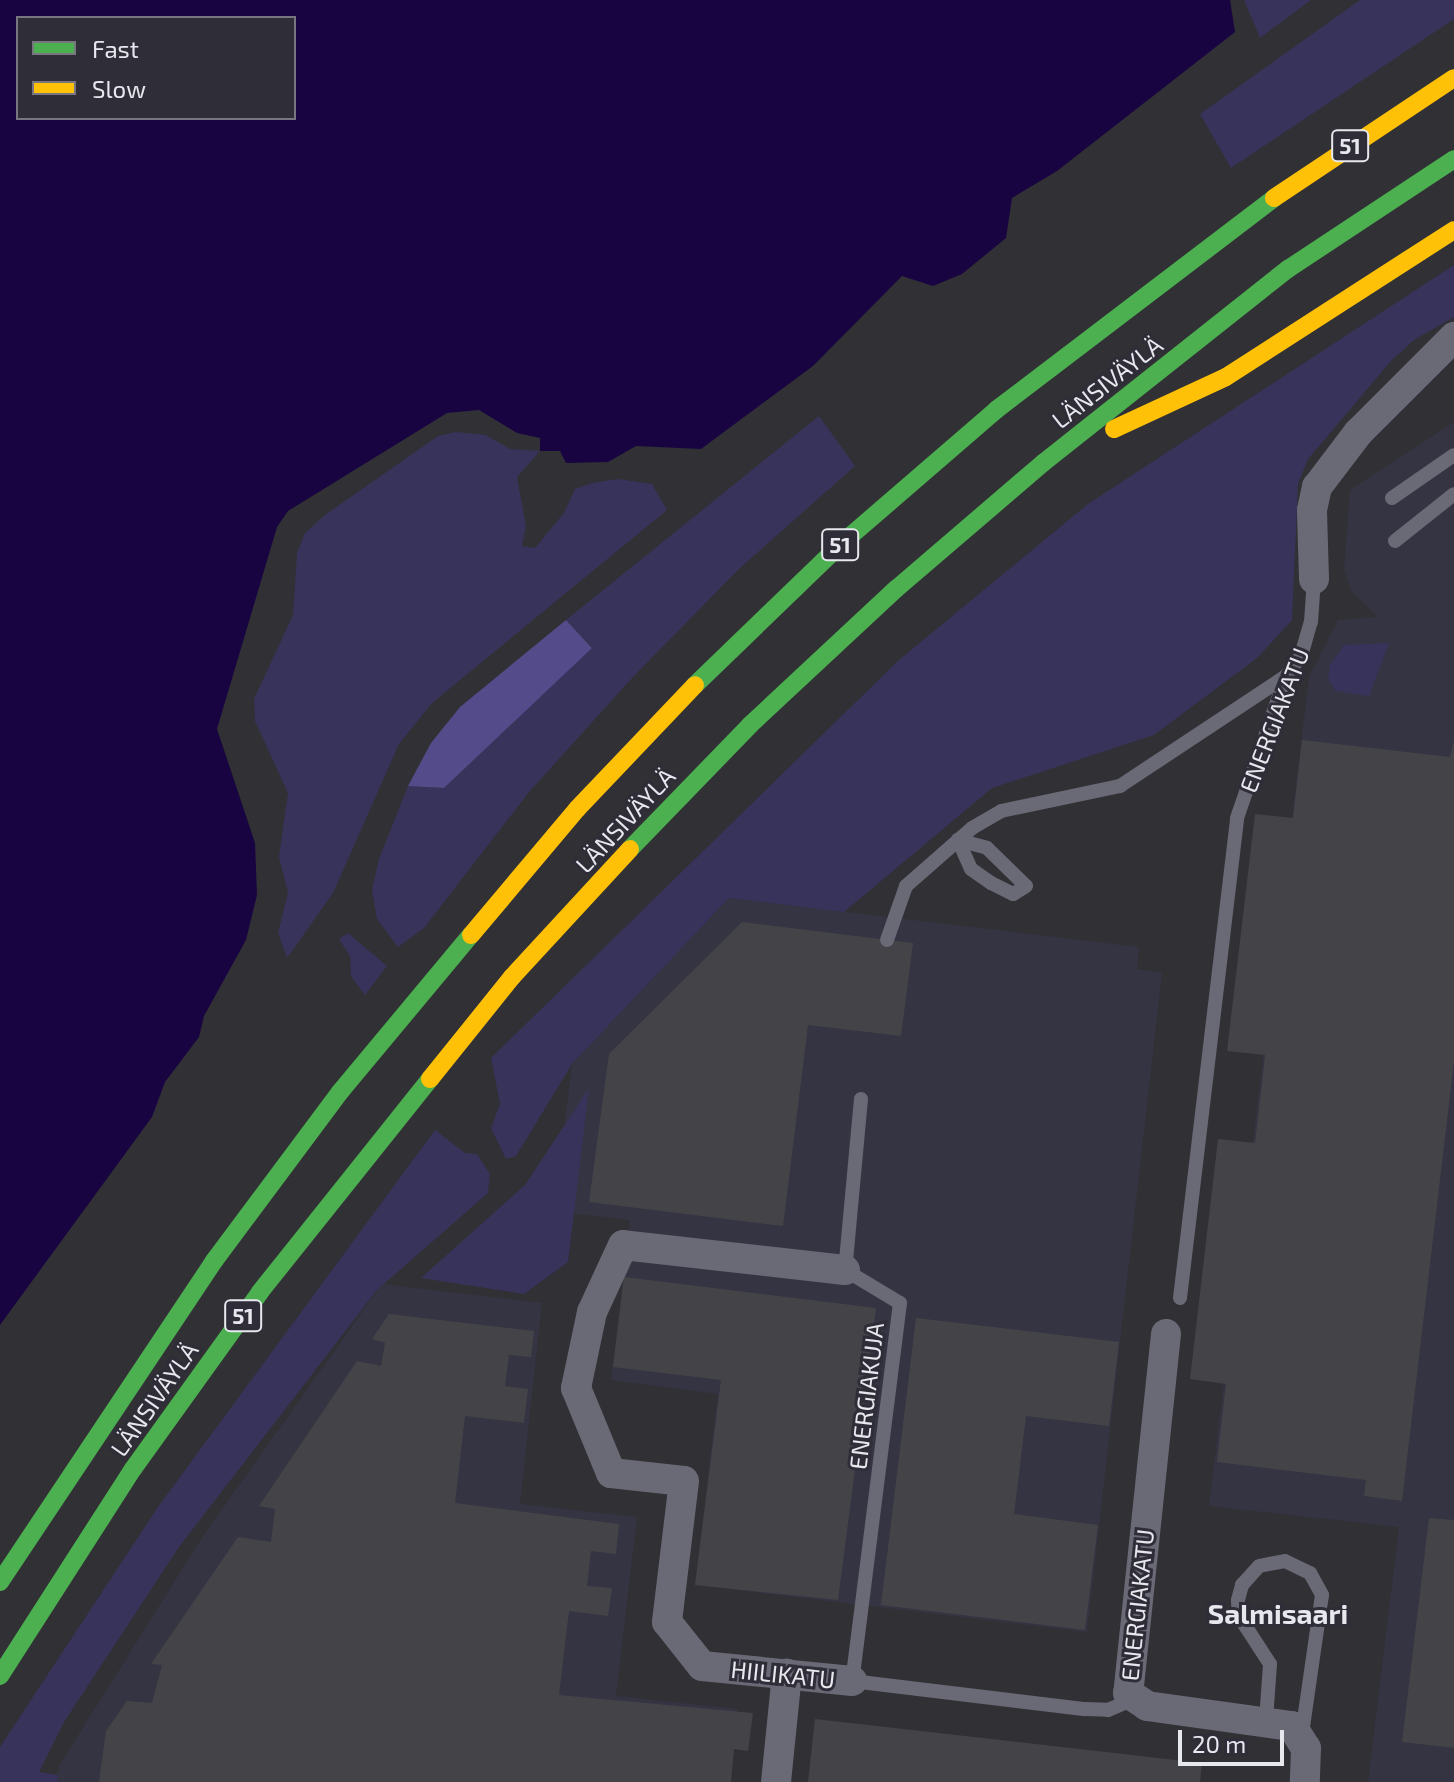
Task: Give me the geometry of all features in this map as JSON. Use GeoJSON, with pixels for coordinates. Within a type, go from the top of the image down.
{"type":"FeatureCollection","features":[{"type":"Feature","properties":{"kind":"highway"},"geometry":{"type":"LineString","coordinates":[[1248,216],[1418,78]]}},
{"type":"Feature","properties":{"kind":"highway","name":"LÄNSIVÄYLÄ"},"geometry":{"type":"LineString","coordinates":[[0,1582],[214,1261],[340,1092],[577,809],[841,544],[996,410],[1248,216],[1454,78]]}},
{"type":"Feature","properties":{"kind":"highway","name":"LÄNSIVÄYLÄ"},"geometry":{"type":"LineString","coordinates":[[0,1676],[133,1469],[260,1292],[512,977],[750,725],[896,589],[1043,463],[1288,269],[1454,159]]}},
{"type":"Feature","properties":{"kind":"highway"},"geometry":{"type":"LineString","coordinates":[[1043,463],[1226,377],[1454,230]]}},
{"type":"Feature","properties":{"kind":"street","name":"ENERGIAKATU"},"geometry":{"type":"LineString","coordinates":[[1314,579],[1312,510],[1317,487],[1358,433],[1454,337]]}},
{"type":"Feature","properties":{"kind":"street","name":"HIILIKATU"},"geometry":{"type":"LineString","coordinates":[[845,1270],[623,1245],[592,1312],[576,1388],[611,1473],[684,1481],[667,1622],[702,1666],[852,1681]]}},
{"type":"Feature","properties":{"kind":"street","name":"ENERGIAKATU"},"geometry":{"type":"LineString","coordinates":[[1166,1334],[1126,1686],[1132,1700],[1266,1720],[1292,1726],[1301,1736]]}},
{"type":"Feature","properties":{"kind":"street"},"geometry":{"type":"LineString","coordinates":[[776,1782],[787,1674]]}},
{"type":"Feature","properties":{"kind":"street"},"geometry":{"type":"LineString","coordinates":[[1301,1736],[1305,1782]]}},
{"type":"Feature","properties":{"kind":"lane"},"geometry":{"type":"LineString","coordinates":[[1392,498],[1454,455]]}},
{"type":"Feature","properties":{"kind":"lane"},"geometry":{"type":"LineString","coordinates":[[1395,541],[1454,494]]}},
{"type":"Feature","properties":{"kind":"lane","name":"ENERGIAKATU"},"geometry":{"type":"LineString","coordinates":[[1180,1298],[1237,818],[1286,676],[1301,656],[1311,622],[1314,579]]}},
{"type":"Feature","properties":{"kind":"lane"},"geometry":{"type":"LineString","coordinates":[[887,940],[906,886],[958,840],[1001,811],[1120,786],[1286,676]]}},
{"type":"Feature","properties":{"kind":"lane"},"geometry":{"type":"LineString","coordinates":[[958,840],[987,848],[1026,886],[1013,894],[991,883],[971,869],[958,840]]}},
{"type":"Feature","properties":{"kind":"lane"},"geometry":{"type":"LineString","coordinates":[[845,1270],[861,1099]]}},
{"type":"Feature","properties":{"kind":"lane","name":"ENERGIAKUJA"},"geometry":{"type":"LineString","coordinates":[[845,1270],[900,1303],[852,1681]]}},
{"type":"Feature","properties":{"kind":"lane"},"geometry":{"type":"LineString","coordinates":[[1266,1720],[1270,1664],[1246,1628],[1238,1600],[1242,1585],[1259,1566],[1285,1561],[1310,1573],[1322,1595],[1301,1736]]}},
{"type":"Feature","properties":{"kind":"lane","name":"HIILIKATU"},"geometry":{"type":"LineString","coordinates":[[852,1681],[1085,1709],[1108,1710],[1132,1700]]}},
{"type":"Feature","properties":{"kind":"shaded area"},"geometry":{"type":"Polygon","coordinates":[[[0,0],[1230,0],[1235,32],[1057,171],[1012,198],[1006,238],[962,274],[933,286],[902,276],[813,366],[701,449],[636,446],[608,462],[566,463],[560,451],[540,451],[540,438],[517,433],[479,410],[447,413],[288,511],[277,527],[217,729],[255,843],[257,895],[246,940],[204,1016],[199,1037],[165,1082],[152,1117],[0,1325],[0,0]]]}},
{"type":"Feature","properties":{"kind":"shaded area"},"geometry":{"type":"Polygon","coordinates":[[[1244,0],[1311,0],[1260,38],[1244,0]]]}},
{"type":"Feature","properties":{"kind":"shaded area"},"geometry":{"type":"Polygon","coordinates":[[[1360,0],[1454,0],[1454,19],[1231,168],[1200,114],[1360,0]]]}},
{"type":"Feature","properties":{"kind":"shaded area"},"geometry":{"type":"Polygon","coordinates":[[[1454,265],[1454,317],[1414,340],[1391,361],[1308,459],[1298,484],[1292,620],[1257,658],[1154,735],[992,788],[844,912],[729,898],[572,1064],[516,1156],[506,1159],[491,1128],[500,1104],[491,1058],[899,660],[1088,504],[1454,265]]]}},
{"type":"Feature","properties":{"kind":"shaded area"},"geometry":{"type":"Polygon","coordinates":[[[819,416],[855,466],[740,568],[632,678],[529,792],[424,928],[398,947],[377,919],[372,890],[379,859],[408,786],[444,788],[592,647],[566,620],[819,416]]]}},
{"type":"Feature","properties":{"kind":"shaded area"},"geometry":{"type":"Polygon","coordinates":[[[1454,422],[1454,1782],[1368,1782],[1399,1527],[1209,1506],[1309,677],[1338,620],[1378,617],[1351,591],[1344,569],[1350,490],[1454,422]]]}},
{"type":"Feature","properties":{"kind":"shaded area"},"geometry":{"type":"Polygon","coordinates":[[[456,432],[486,435],[510,449],[540,451],[517,477],[526,526],[522,546],[535,548],[564,513],[575,489],[592,483],[618,479],[652,484],[667,510],[432,703],[399,744],[333,893],[287,958],[278,933],[288,893],[279,857],[288,793],[255,721],[254,699],[293,615],[297,553],[305,533],[325,515],[438,436],[456,432]]]}},
{"type":"Feature","properties":{"kind":"shaded area"},"geometry":{"type":"Polygon","coordinates":[[[566,620],[592,648],[444,788],[408,786],[431,743],[460,707],[566,620]]]}},
{"type":"Feature","properties":{"kind":"shaded area"},"geometry":{"type":"Polygon","coordinates":[[[1389,643],[1369,696],[1336,691],[1328,679],[1330,665],[1344,645],[1389,643]]]}},
{"type":"Feature","properties":{"kind":"shaded area"},"geometry":{"type":"Polygon","coordinates":[[[729,898],[1139,947],[1137,969],[1162,973],[1087,1632],[695,1585],[718,1394],[611,1380],[630,1220],[554,1211],[572,1064],[729,898]]]}},
{"type":"Feature","properties":{"kind":"shaded area"},"geometry":{"type":"Polygon","coordinates":[[[348,933],[387,966],[365,995],[351,976],[350,956],[339,939],[348,933]]]}},
{"type":"Feature","properties":{"kind":"shaded area"},"geometry":{"type":"Polygon","coordinates":[[[589,1088],[568,1262],[524,1294],[421,1278],[525,1185],[589,1088]]]}},
{"type":"Feature","properties":{"kind":"shaded area"},"geometry":{"type":"Polygon","coordinates":[[[435,1130],[465,1153],[477,1154],[490,1174],[488,1193],[377,1290],[179,1547],[64,1722],[39,1772],[58,1775],[57,1782],[0,1782],[0,1747],[158,1507],[435,1130]]]}},
{"type":"Feature","properties":{"kind":"shaded area"},"geometry":{"type":"Polygon","coordinates":[[[382,1284],[542,1303],[520,1504],[637,1517],[616,1696],[738,1709],[729,1782],[57,1782],[59,1766],[203,1536],[382,1284]]]}},
{"type":"Feature","properties":{"kind":"building"},"geometry":{"type":"Polygon","coordinates":[[[1302,740],[1450,757],[1454,741],[1454,1061],[1402,1501],[1364,1496],[1366,1480],[1217,1462],[1226,1384],[1190,1379],[1218,1139],[1255,1143],[1264,1066],[1265,1055],[1227,1051],[1255,814],[1293,818],[1302,740]]]}},
{"type":"Feature","properties":{"kind":"building"},"geometry":{"type":"Polygon","coordinates":[[[742,922],[913,943],[901,1036],[808,1025],[783,1226],[589,1202],[609,1054],[742,922]]]}},
{"type":"Feature","properties":{"kind":"building"},"geometry":{"type":"Polygon","coordinates":[[[624,1277],[876,1308],[838,1600],[695,1585],[721,1380],[613,1367],[624,1277]]]}},
{"type":"Feature","properties":{"kind":"building"},"geometry":{"type":"Polygon","coordinates":[[[389,1314],[534,1331],[531,1357],[509,1355],[505,1386],[528,1389],[524,1423],[465,1416],[455,1503],[619,1524],[616,1554],[591,1551],[587,1586],[612,1588],[608,1616],[569,1611],[559,1695],[753,1713],[748,1751],[734,1749],[731,1782],[99,1782],[106,1731],[127,1701],[152,1703],[162,1665],[151,1664],[238,1537],[271,1542],[275,1509],[259,1506],[357,1361],[381,1366],[385,1343],[372,1339],[389,1314]]]}},
{"type":"Feature","properties":{"kind":"building"},"geometry":{"type":"Polygon","coordinates":[[[916,1318],[1119,1342],[1109,1426],[1026,1416],[1014,1514],[1098,1525],[1085,1630],[881,1605],[916,1318]]]}},
{"type":"Feature","properties":{"kind":"building"},"geometry":{"type":"Polygon","coordinates":[[[1429,1518],[1454,1520],[1454,1748],[1402,1742],[1429,1518]]]}},
{"type":"Feature","properties":{"kind":"building"},"geometry":{"type":"Polygon","coordinates":[[[815,1719],[1202,1763],[1200,1782],[808,1782],[815,1719]]]}},
{"type":"Feature","properties":{"kind":"traffic: fast"},"geometry":{"type":"LineString","coordinates":[[630,849],[750,725],[896,589],[1043,463],[1288,269],[1454,159]]}},
{"type":"Feature","properties":{"kind":"traffic: fast"},"geometry":{"type":"LineString","coordinates":[[695,685],[841,544],[996,410],[1274,198]]}},
{"type":"Feature","properties":{"kind":"traffic: fast"},"geometry":{"type":"LineString","coordinates":[[0,1582],[214,1261],[340,1092],[471,935]]}},
{"type":"Feature","properties":{"kind":"traffic: fast"},"geometry":{"type":"LineString","coordinates":[[0,1676],[133,1469],[260,1292],[430,1079]]}},
{"type":"Feature","properties":{"kind":"traffic: slow"},"geometry":{"type":"LineString","coordinates":[[1274,198],[1454,78]]}},
{"type":"Feature","properties":{"kind":"traffic: slow"},"geometry":{"type":"LineString","coordinates":[[1114,429],[1226,377],[1454,230]]}},
{"type":"Feature","properties":{"kind":"traffic: slow"},"geometry":{"type":"LineString","coordinates":[[471,935],[577,809],[695,685]]}},
{"type":"Feature","properties":{"kind":"traffic: slow"},"geometry":{"type":"LineString","coordinates":[[430,1079],[512,977],[630,849]]}},
{"type":"Feature","properties":{"kind":"district","name":"Salmisaari"},"geometry":{"type":"Point","coordinates":[1278,1613]}}]}
